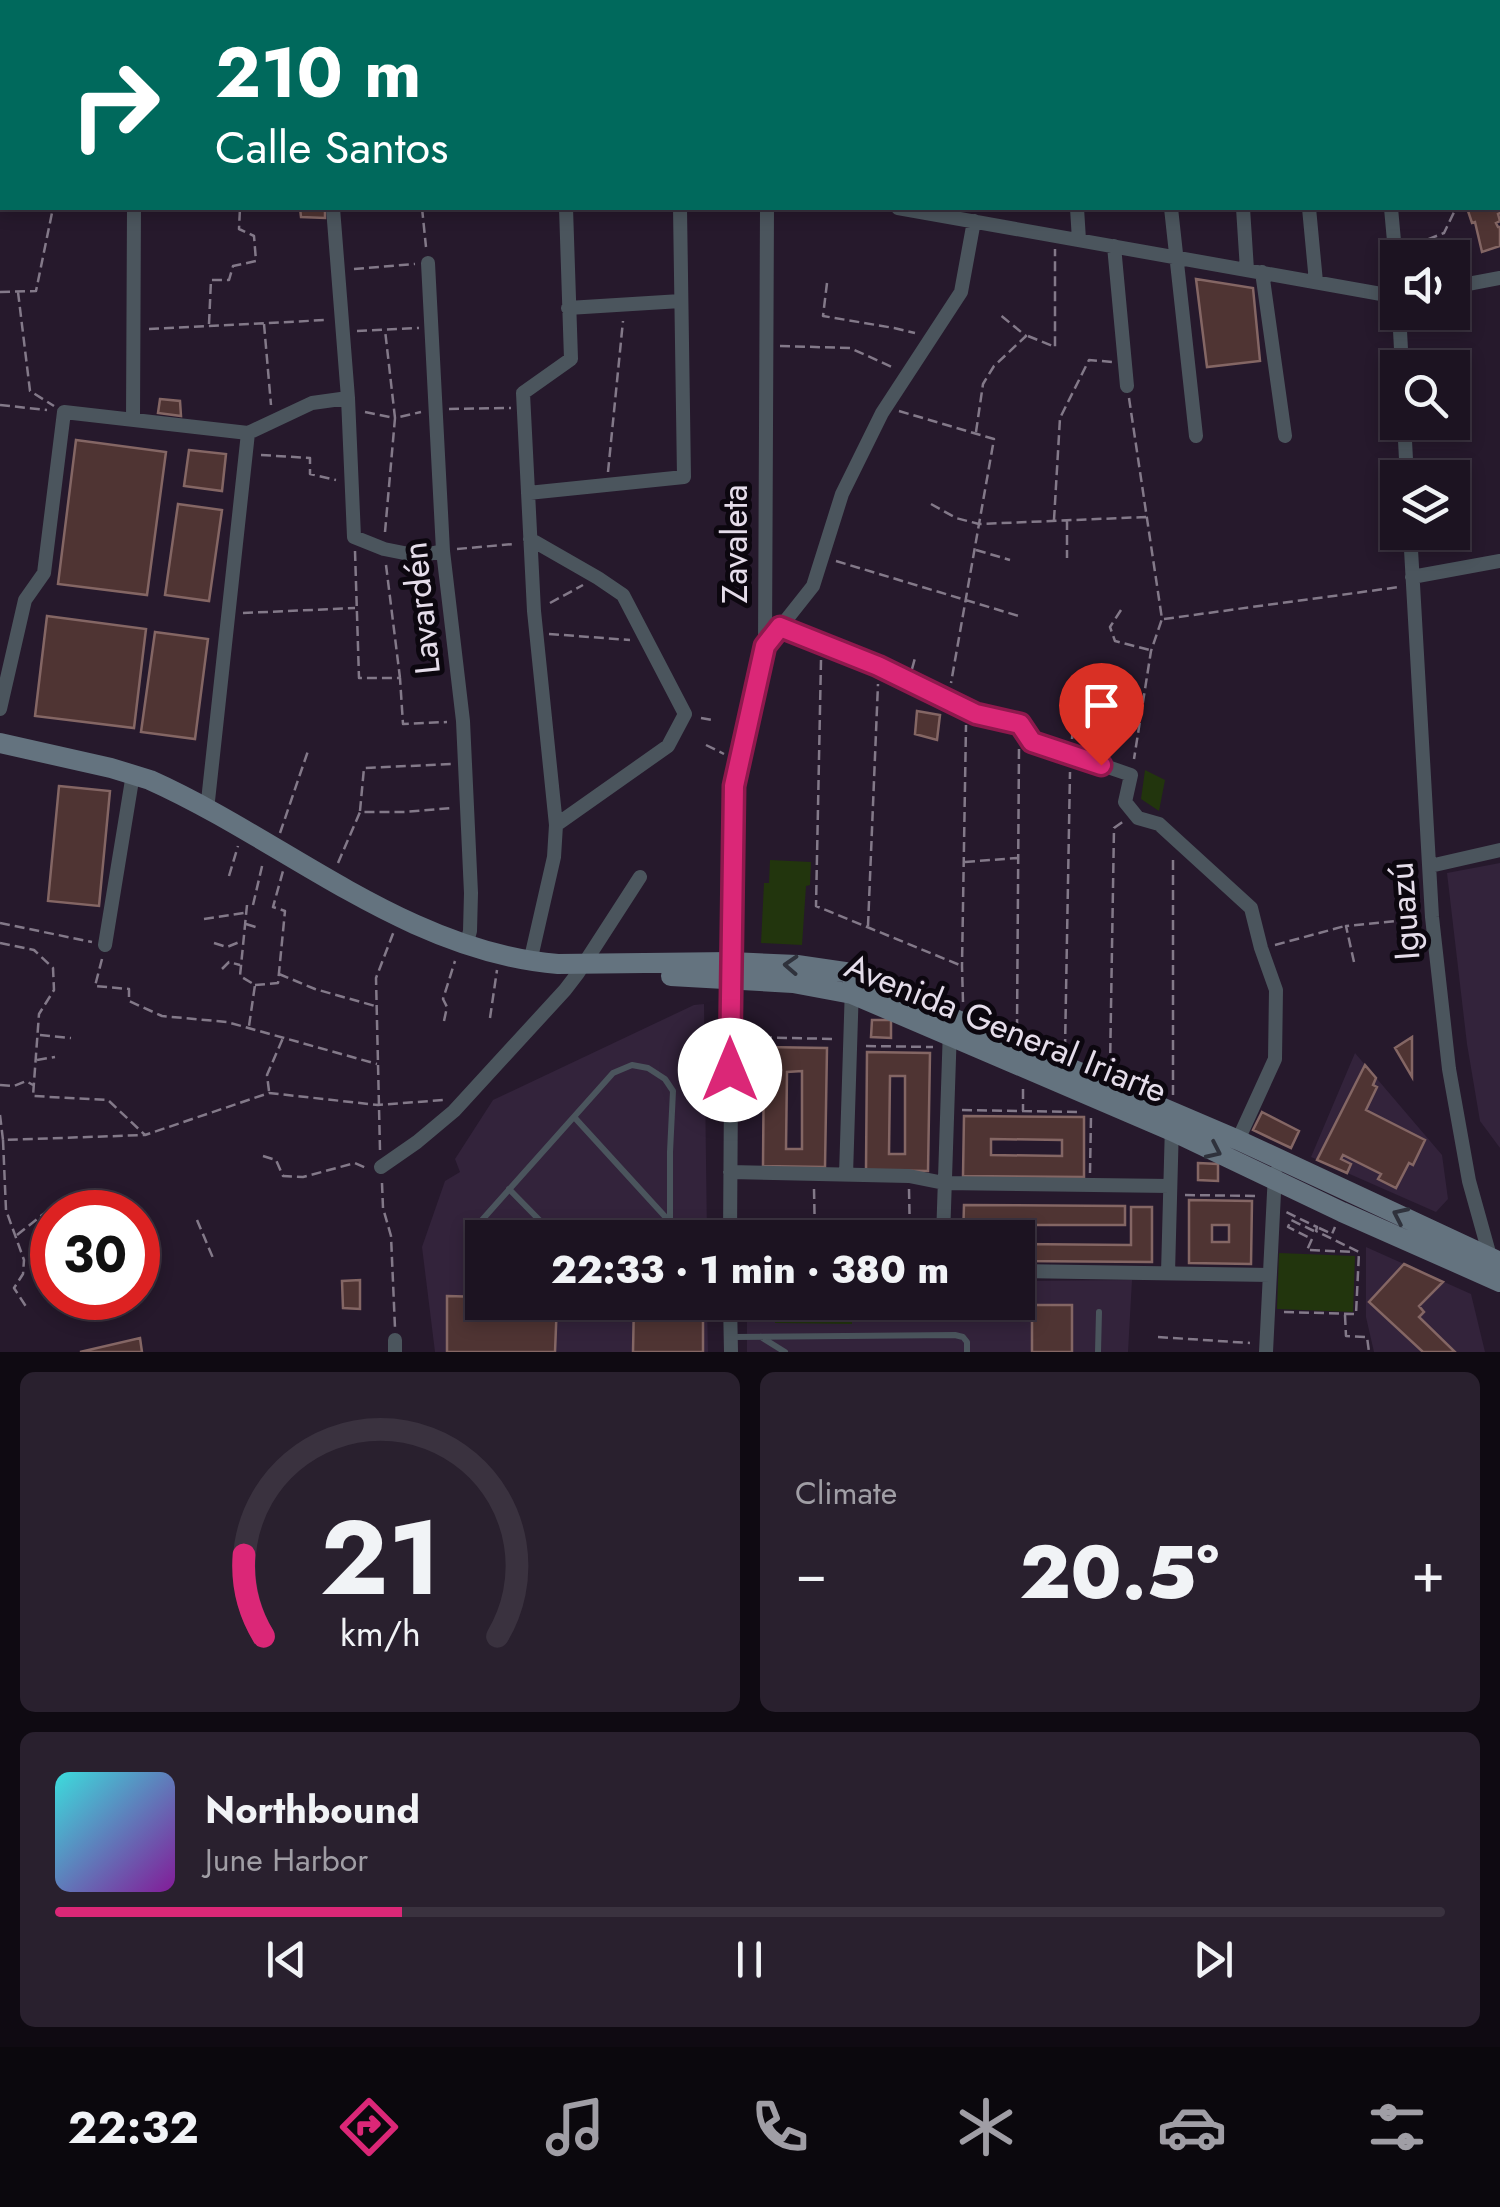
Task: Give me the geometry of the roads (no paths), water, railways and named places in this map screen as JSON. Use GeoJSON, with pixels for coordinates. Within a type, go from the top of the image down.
{"type":"FeatureCollection","features":[{"type":"Feature","properties":{"kind":"main road","name":"Avenida General Iriarte"},"geometry":{"type":"LineString","coordinates":[[0,743],[132,774],[167,788],[403,919],[427,939],[498,966],[525,970],[816,966],[1023,1067],[1172,1121],[1238,1140],[1342,1212],[1500,1280]]}},
{"type":"Feature","properties":{"kind":"main road","name":"Avenida General Iriarte"},"geometry":{"type":"LineString","coordinates":[[462,951],[582,968]]}},
{"type":"Feature","properties":{"kind":"main road","name":"Avenida General Iriarte"},"geometry":{"type":"LineString","coordinates":[[953,1031],[1017,1045],[1110,1084],[1172,1121],[1275,1168],[1494,1259]]}},
{"type":"Feature","properties":{"kind":"street"},"geometry":{"type":"LineString","coordinates":[[133,420],[134,210]]}},
{"type":"Feature","properties":{"kind":"street"},"geometry":{"type":"LineString","coordinates":[[332,210],[354,537],[384,549],[419,556],[442,551]]}},
{"type":"Feature","properties":{"kind":"street"},"geometry":{"type":"LineString","coordinates":[[530,962],[554,857],[556,825],[534,611],[523,393],[570,359],[566,210]]}},
{"type":"Feature","properties":{"kind":"street"},"geometry":{"type":"LineString","coordinates":[[528,494],[684,477],[680,210]]}},
{"type":"Feature","properties":{"kind":"street","name":"Zavaleta"},"geometry":{"type":"LineString","coordinates":[[730,1220],[734,786],[765,646],[767,210]]}},
{"type":"Feature","properties":{"kind":"street"},"geometry":{"type":"LineString","coordinates":[[910,210],[1380,294]]}},
{"type":"Feature","properties":{"kind":"street"},"geometry":{"type":"LineString","coordinates":[[1077,210],[1079,240]]}},
{"type":"Feature","properties":{"kind":"street"},"geometry":{"type":"LineString","coordinates":[[1171,210],[1196,436]]}},
{"type":"Feature","properties":{"kind":"street"},"geometry":{"type":"LineString","coordinates":[[1243,210],[1285,436]]}},
{"type":"Feature","properties":{"kind":"street"},"geometry":{"type":"LineString","coordinates":[[1310,210],[1316,282]]}},
{"type":"Feature","properties":{"kind":"street"},"geometry":{"type":"LineString","coordinates":[[1391,210],[1394,240]]}},
{"type":"Feature","properties":{"kind":"street"},"geometry":{"type":"LineString","coordinates":[[765,646],[813,586],[842,494],[886,407],[961,292],[974,221]]}},
{"type":"Feature","properties":{"kind":"street"},"geometry":{"type":"LineString","coordinates":[[1114,246],[1127,386]]}},
{"type":"Feature","properties":{"kind":"street","name":"Lavardén"},"geometry":{"type":"LineString","coordinates":[[428,263],[442,551],[463,721],[468,806],[471,916],[462,951]]}},
{"type":"Feature","properties":{"kind":"street"},"geometry":{"type":"LineString","coordinates":[[1470,284],[1500,278]]}},
{"type":"Feature","properties":{"kind":"street"},"geometry":{"type":"LineString","coordinates":[[568,308],[682,300]]}},
{"type":"Feature","properties":{"kind":"street"},"geometry":{"type":"LineString","coordinates":[[0,710],[24,600],[44,573],[64,412],[248,433],[312,403],[348,404]]}},
{"type":"Feature","properties":{"kind":"street"},"geometry":{"type":"LineString","coordinates":[[208,810],[248,433]]}},
{"type":"Feature","properties":{"kind":"street"},"geometry":{"type":"LineString","coordinates":[[530,541],[623,595],[684,714],[668,746],[556,825]]}},
{"type":"Feature","properties":{"kind":"street","name":"Iguazú"},"geometry":{"type":"LineString","coordinates":[[1411,550],[1432,917],[1449,1070],[1469,1180],[1500,1280]]}},
{"type":"Feature","properties":{"kind":"street"},"geometry":{"type":"LineString","coordinates":[[1412,581],[1500,560]]}},
{"type":"Feature","properties":{"kind":"street"},"geometry":{"type":"LineString","coordinates":[[780,627],[878,666],[976,714],[1020,724],[1032,742],[1131,776],[1125,802],[1138,818],[1158,824],[1251,908],[1276,990],[1275,1058],[1238,1140]]}},
{"type":"Feature","properties":{"kind":"street"},"geometry":{"type":"LineString","coordinates":[[105,944],[132,774]]}},
{"type":"Feature","properties":{"kind":"street"},"geometry":{"type":"LineString","coordinates":[[1430,866],[1500,850]]}},
{"type":"Feature","properties":{"kind":"street"},"geometry":{"type":"LineString","coordinates":[[374,1168],[417,1142],[454,1111],[582,968],[640,877]]}},
{"type":"Feature","properties":{"kind":"street"},"geometry":{"type":"LineString","coordinates":[[846,1175],[852,985]]}},
{"type":"Feature","properties":{"kind":"street"},"geometry":{"type":"LineString","coordinates":[[943,1220],[953,1031]]}},
{"type":"Feature","properties":{"kind":"street"},"geometry":{"type":"LineString","coordinates":[[1168,1273],[1172,1121]]}},
{"type":"Feature","properties":{"kind":"street"},"geometry":{"type":"LineString","coordinates":[[1266,1348],[1275,1168]]}},
{"type":"Feature","properties":{"kind":"street"},"geometry":{"type":"LineString","coordinates":[[730,1172],[909,1176],[944,1183],[1090,1184],[1170,1190]]}},
{"type":"Feature","properties":{"kind":"street"},"geometry":{"type":"LineString","coordinates":[[1035,1271],[1270,1275]]}},
{"type":"Feature","properties":{"kind":"lane"},"geometry":{"type":"LineString","coordinates":[[482,1220],[613,1073],[632,1065],[648,1068],[673,1091],[670,1220]]}},
{"type":"Feature","properties":{"kind":"lane"},"geometry":{"type":"LineString","coordinates":[[575,1118],[668,1220]]}},
{"type":"Feature","properties":{"kind":"lane"},"geometry":{"type":"LineString","coordinates":[[509,1190],[539,1220]]}},
{"type":"Feature","properties":{"kind":"lane"},"geometry":{"type":"LineString","coordinates":[[1098,1312],[1098,1352]]}},
{"type":"Feature","properties":{"kind":"lane"},"geometry":{"type":"LineString","coordinates":[[731,1344],[760,1336],[955,1335],[967,1342],[967,1352]]}},
{"type":"Feature","properties":{"kind":"lane"},"geometry":{"type":"LineString","coordinates":[[760,1336],[785,1352]]}}]}
